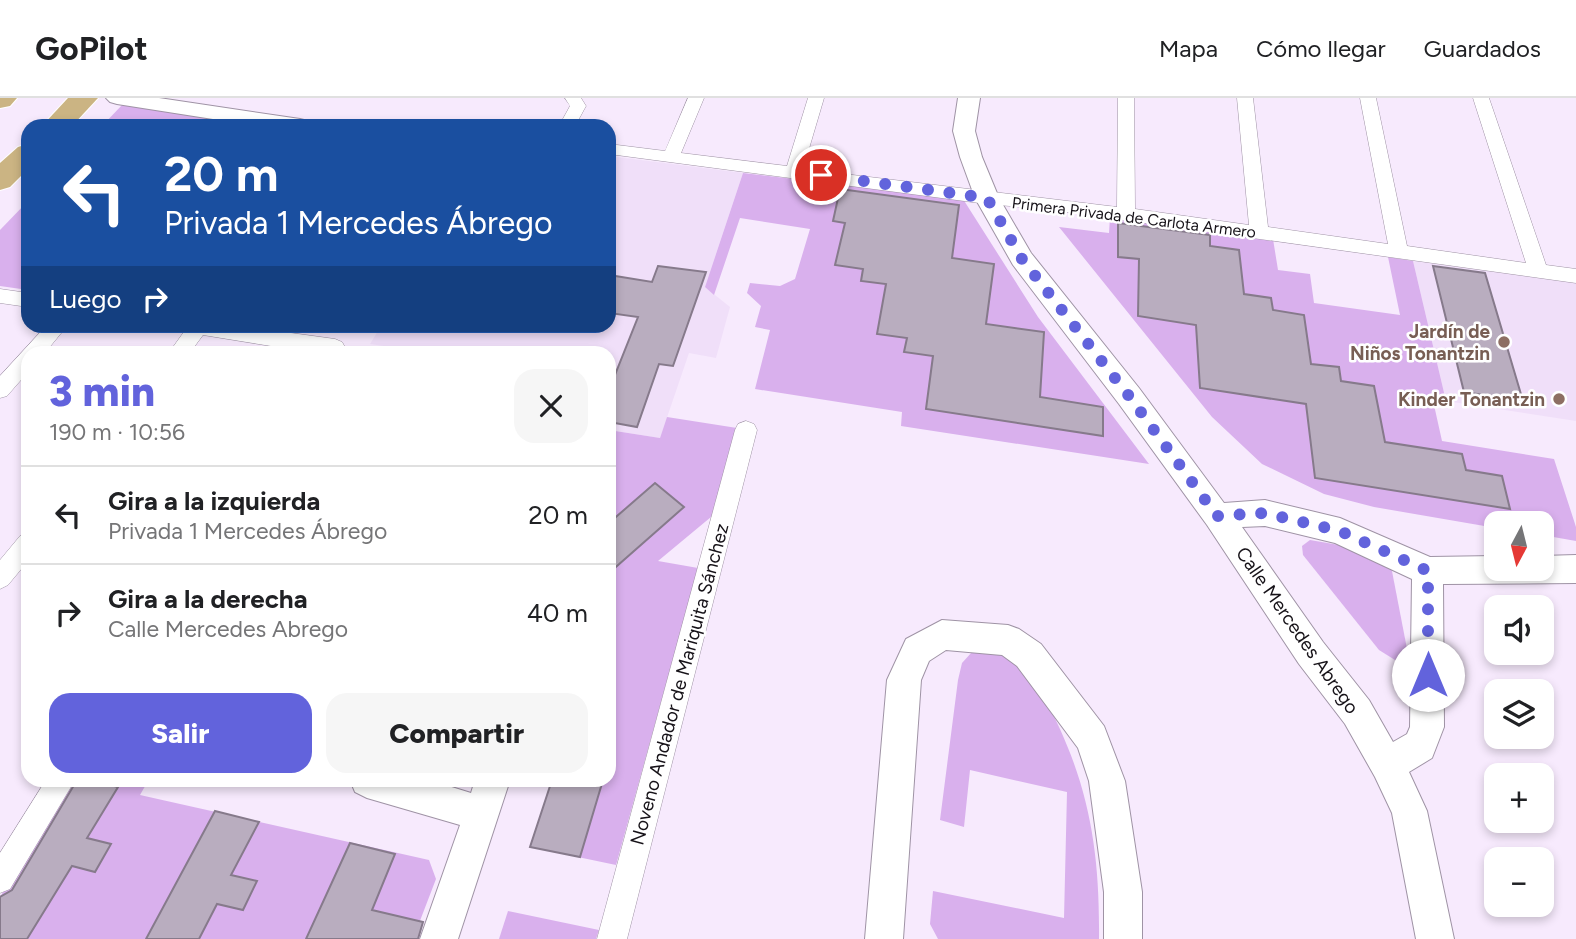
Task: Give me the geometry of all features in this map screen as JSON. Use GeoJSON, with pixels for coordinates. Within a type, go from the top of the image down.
{"type":"FeatureCollection","features":[{"type":"Feature","properties":{"kind":"main road"},"geometry":{"type":"LineString","coordinates":[[63,119],[84,98]]}},
{"type":"Feature","properties":{"kind":"main road"},"geometry":{"type":"LineString","coordinates":[[0,180],[21,160]]}},
{"type":"Feature","properties":{"kind":"street"},"geometry":{"type":"LineString","coordinates":[[117,98],[254,119]]}},
{"type":"Feature","properties":{"kind":"street"},"geometry":{"type":"LineString","coordinates":[[571,119],[578,106],[573,98]]}},
{"type":"Feature","properties":{"kind":"street"},"geometry":{"type":"LineString","coordinates":[[671,156],[696,98]]}},
{"type":"Feature","properties":{"kind":"street"},"geometry":{"type":"LineString","coordinates":[[794,172],[817,98]]}},
{"type":"Feature","properties":{"kind":"street","name":"Calle Mercedes Abrego"},"geometry":{"type":"LineString","coordinates":[[969,98],[964,131],[987,198],[1022,259],[1129,396],[1217,516],[1311,653],[1357,712],[1387,765],[1409,811],[1435,939]]}},
{"type":"Feature","properties":{"kind":"street"},"geometry":{"type":"LineString","coordinates":[[1126,98],[1126,214]]}},
{"type":"Feature","properties":{"kind":"street"},"geometry":{"type":"LineString","coordinates":[[1245,98],[1259,232]]}},
{"type":"Feature","properties":{"kind":"street"},"geometry":{"type":"LineString","coordinates":[[1368,98],[1399,252]]}},
{"type":"Feature","properties":{"kind":"street"},"geometry":{"type":"LineString","coordinates":[[1481,98],[1538,270]]}},
{"type":"Feature","properties":{"kind":"street","name":"Primera Privada de Carlota Armero"},"geometry":{"type":"LineString","coordinates":[[616,150],[1126,214],[1576,276]]}},
{"type":"Feature","properties":{"kind":"street"},"geometry":{"type":"LineString","coordinates":[[0,296],[21,299]]}},
{"type":"Feature","properties":{"kind":"street"},"geometry":{"type":"LineString","coordinates":[[236,333],[310,346]]}},
{"type":"Feature","properties":{"kind":"street"},"geometry":{"type":"LineString","coordinates":[[0,390],[21,366]]}},
{"type":"Feature","properties":{"kind":"street","name":"Noveno Andador de Mariquita Sánchez"},"geometry":{"type":"LineString","coordinates":[[612,939],[746,430]]}},
{"type":"Feature","properties":{"kind":"street"},"geometry":{"type":"LineString","coordinates":[[1217,516],[1265,513],[1340,531],[1428,571],[1576,569]]}},
{"type":"Feature","properties":{"kind":"street"},"geometry":{"type":"LineString","coordinates":[[0,578],[21,551]]}},
{"type":"Feature","properties":{"kind":"street"},"geometry":{"type":"LineString","coordinates":[[1387,765],[1420,746],[1427,727],[1428,571]]}},
{"type":"Feature","properties":{"kind":"street"},"geometry":{"type":"LineString","coordinates":[[884,939],[904,680],[917,650],[942,635],[1007,640],[1029,655],[1092,738],[1107,781],[1116,832],[1123,892],[1123,939]]}},
{"type":"Feature","properties":{"kind":"street"},"geometry":{"type":"LineString","coordinates":[[0,879],[58,787]]}},
{"type":"Feature","properties":{"kind":"street"},"geometry":{"type":"LineString","coordinates":[[417,787],[488,797],[439,939]]}},
{"type":"Feature","properties":{"kind":"shaded area"},"geometry":{"type":"Polygon","coordinates":[[[123,104],[236,119],[109,119],[123,104]]]}},
{"type":"Feature","properties":{"kind":"shaded area"},"geometry":{"type":"Polygon","coordinates":[[[616,157],[743,173],[705,287],[730,307],[716,358],[689,353],[660,438],[616,431],[616,346],[370,344],[377,333],[616,333],[616,157]]]}},
{"type":"Feature","properties":{"kind":"shaded area"},"geometry":{"type":"Polygon","coordinates":[[[743,173],[963,199],[1038,317],[1149,464],[901,426],[902,412],[755,389],[770,330],[755,327],[761,306],[747,293],[750,283],[780,286],[795,279],[810,229],[740,218],[714,295],[705,287],[743,173]]]}},
{"type":"Feature","properties":{"kind":"shaded area"},"geometry":{"type":"Polygon","coordinates":[[[21,208],[21,289],[0,286],[0,230],[21,208]]]}},
{"type":"Feature","properties":{"kind":"shaded area"},"geometry":{"type":"Polygon","coordinates":[[[1110,217],[1273,239],[1278,270],[1310,274],[1314,303],[1400,315],[1388,257],[1413,261],[1447,407],[1434,405],[1442,441],[1554,459],[1576,527],[1576,541],[1554,537],[1554,511],[1484,511],[1484,526],[1374,507],[1324,494],[1262,464],[1212,417],[1059,227],[1109,233],[1110,217]]]}},
{"type":"Feature","properties":{"kind":"shaded area","name":"Jardín de Niños Tonantzin"},"geometry":{"type":"Polygon","coordinates":[[[1413,261],[1576,283],[1576,421],[1446,401],[1413,261]]]}},
{"type":"Feature","properties":{"kind":"shaded area"},"geometry":{"type":"Polygon","coordinates":[[[667,417],[737,428],[717,512],[658,561],[698,568],[616,865],[530,847],[550,787],[616,787],[616,431],[660,438],[667,417]]]}},
{"type":"Feature","properties":{"kind":"shaded area"},"geometry":{"type":"Polygon","coordinates":[[[1310,540],[1362,549],[1391,566],[1408,654],[1395,660],[1379,650],[1303,555],[1302,546],[1310,540]]]}},
{"type":"Feature","properties":{"kind":"shaded area"},"geometry":{"type":"Polygon","coordinates":[[[972,652],[1010,655],[1024,664],[1032,673],[1071,755],[1081,784],[1094,843],[1099,939],[938,939],[930,924],[933,891],[1064,918],[1067,792],[970,770],[964,827],[940,820],[958,680],[962,663],[972,652]]]}},
{"type":"Feature","properties":{"kind":"shaded area"},"geometry":{"type":"Polygon","coordinates":[[[70,787],[145,787],[140,795],[429,860],[436,879],[413,939],[0,939],[0,897],[70,787]]]}},
{"type":"Feature","properties":{"kind":"shaded area"},"geometry":{"type":"Polygon","coordinates":[[[508,911],[599,930],[596,939],[499,939],[508,911]]]}},
{"type":"Feature","properties":{"kind":"building"},"geometry":{"type":"Polygon","coordinates":[[[840,189],[959,205],[952,258],[994,264],[986,324],[1044,332],[1040,397],[1103,407],[1103,436],[926,409],[933,356],[904,352],[907,338],[877,334],[886,284],[861,281],[863,269],[835,265],[845,223],[833,221],[840,189]]]}},
{"type":"Feature","properties":{"kind":"building"},"geometry":{"type":"Polygon","coordinates":[[[1118,223],[1210,235],[1210,246],[1239,250],[1244,294],[1271,298],[1273,310],[1304,315],[1311,364],[1339,367],[1341,381],[1374,386],[1385,442],[1462,454],[1466,470],[1502,476],[1510,509],[1315,478],[1306,404],[1200,388],[1196,325],[1138,316],[1139,259],[1118,257],[1118,223]]]}},
{"type":"Feature","properties":{"kind":"building"},"geometry":{"type":"Polygon","coordinates":[[[658,266],[706,272],[673,366],[659,364],[637,427],[616,423],[616,372],[638,317],[616,314],[616,276],[652,282],[658,266]]]}},
{"type":"Feature","properties":{"kind":"building"},"geometry":{"type":"Polygon","coordinates":[[[1433,266],[1485,273],[1523,401],[1464,392],[1433,266]]]}},
{"type":"Feature","properties":{"kind":"building"},"geometry":{"type":"Polygon","coordinates":[[[655,483],[684,507],[616,567],[616,517],[655,483]]]}},
{"type":"Feature","properties":{"kind":"building"},"geometry":{"type":"Polygon","coordinates":[[[73,787],[118,787],[87,838],[111,844],[95,872],[72,866],[27,939],[0,939],[0,897],[12,890],[73,787]]]}},
{"type":"Feature","properties":{"kind":"building"},"geometry":{"type":"Polygon","coordinates":[[[550,787],[601,787],[580,857],[530,847],[550,787]]]}},
{"type":"Feature","properties":{"kind":"building"},"geometry":{"type":"Polygon","coordinates":[[[215,811],[259,822],[231,875],[257,881],[243,910],[217,904],[199,939],[146,939],[215,811]]]}},
{"type":"Feature","properties":{"kind":"building"},"geometry":{"type":"Polygon","coordinates":[[[350,843],[395,854],[372,910],[423,922],[418,939],[306,939],[350,843]]]}},
{"type":"Feature","properties":{"kind":"place","name":"Jardín de Niños Tonantzin"},"geometry":{"type":"Point","coordinates":[1504,342]}},
{"type":"Feature","properties":{"kind":"place","name":"Kinder Tonantzin"},"geometry":{"type":"Point","coordinates":[1559,399]}},
{"type":"Feature","properties":{"kind":"route"},"geometry":{"type":"LineString","coordinates":[[821,175],[987,198],[1022,259],[1129,396],[1217,516],[1265,513],[1340,531],[1428,571],[1428,675]]}}]}
